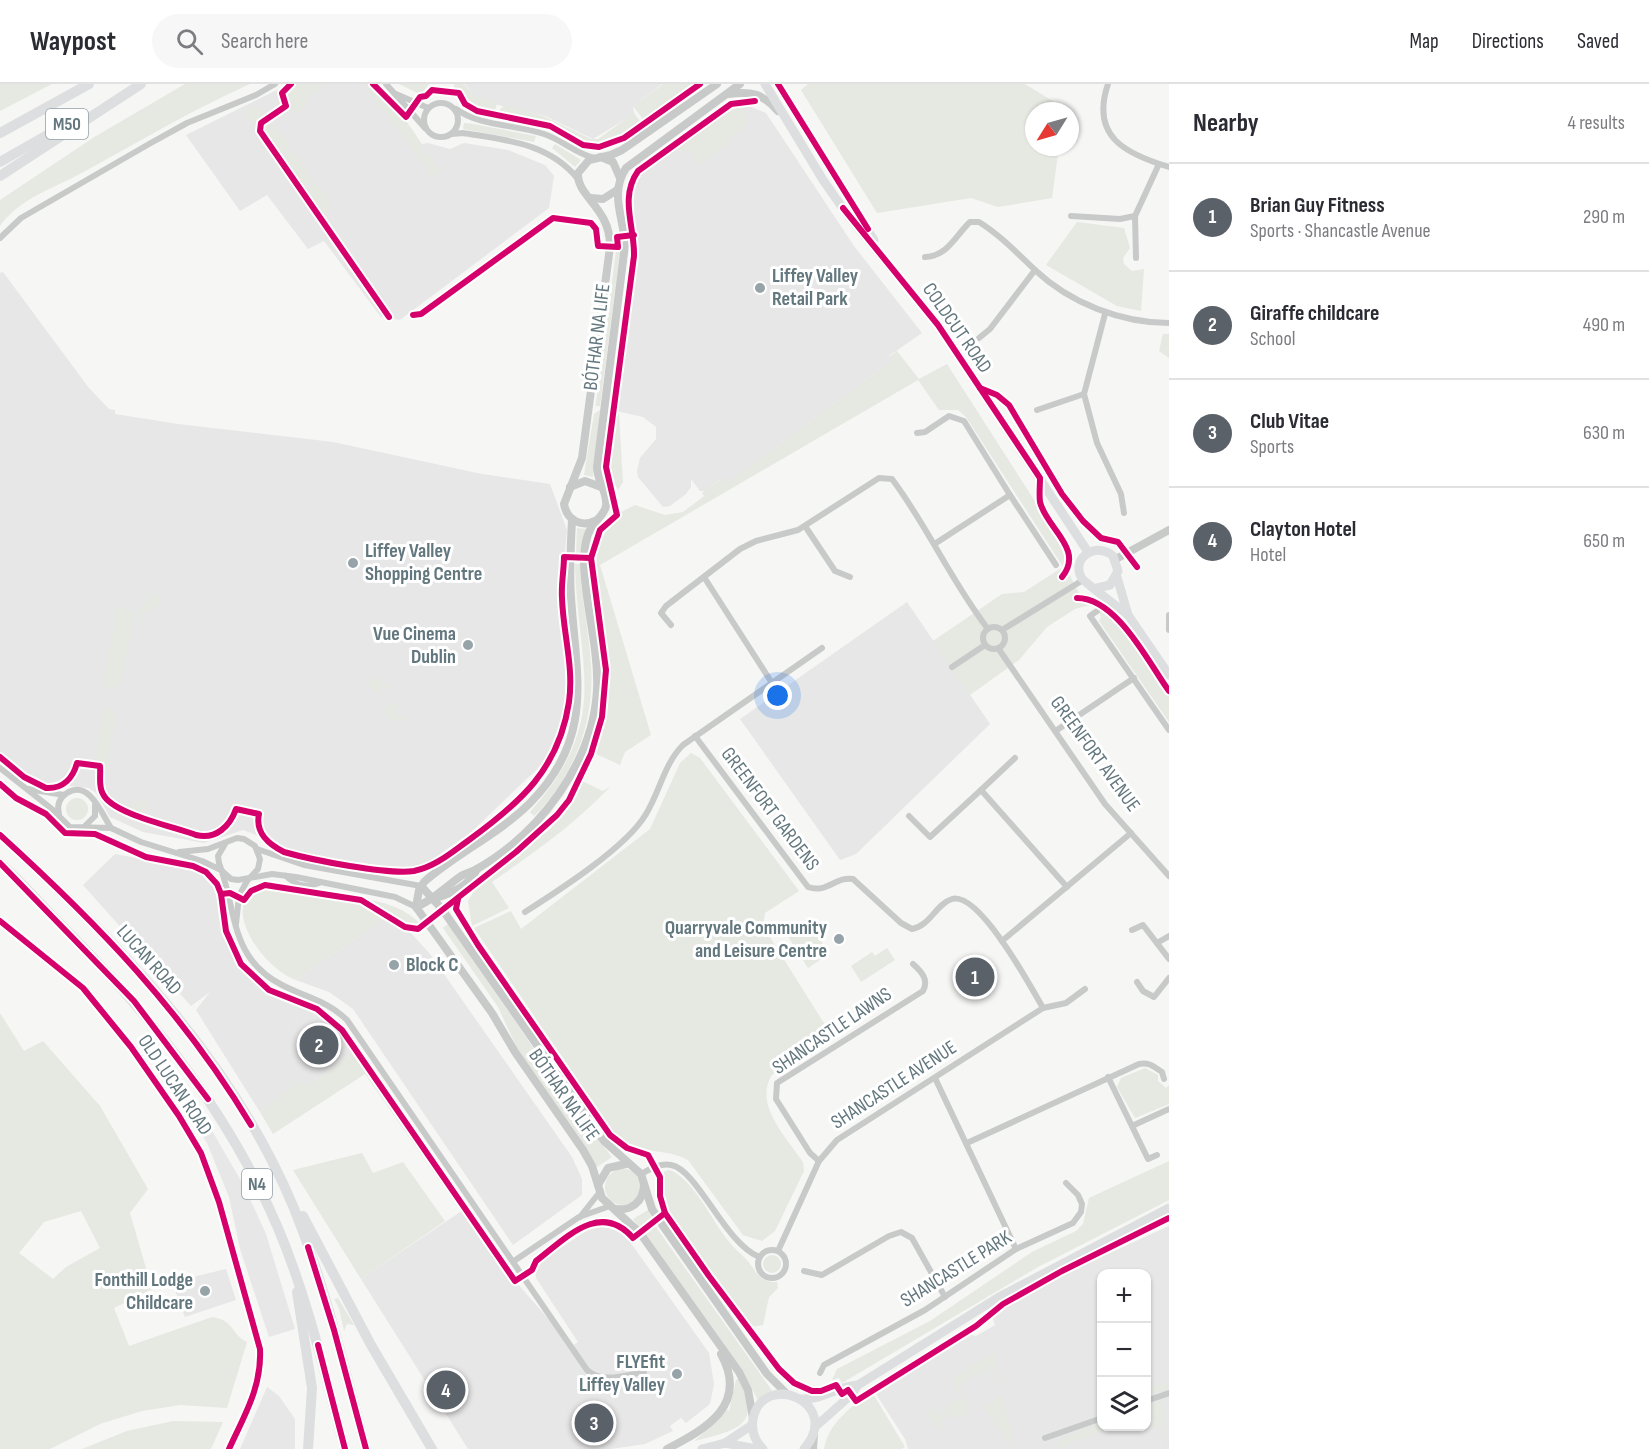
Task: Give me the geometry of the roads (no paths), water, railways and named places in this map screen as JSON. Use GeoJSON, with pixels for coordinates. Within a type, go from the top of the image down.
{"type":"FeatureCollection","features":[{"type":"Feature","properties":{"kind":"highway","name":"M50"},"geometry":{"type":"LineString","coordinates":[[0,133],[89,84]]}},
{"type":"Feature","properties":{"kind":"highway","name":"M50"},"geometry":{"type":"LineString","coordinates":[[0,162],[134,84]]}},
{"type":"Feature","properties":{"kind":"highway"},"geometry":{"type":"LineString","coordinates":[[0,176],[141,84]]}},
{"type":"Feature","properties":{"kind":"highway","name":"LUCAN ROAD"},"geometry":{"type":"LineString","coordinates":[[0,835],[111,941],[156,990],[216,1069],[251,1125],[273,1164],[301,1226],[332,1321],[366,1449]]}},
{"type":"Feature","properties":{"kind":"highway","name":"LUCAN ROAD"},"geometry":{"type":"LineString","coordinates":[[0,863],[119,984],[175,1053],[221,1119],[246,1162],[278,1228],[320,1352],[345,1449]]}},
{"type":"Feature","properties":{"kind":"highway"},"geometry":{"type":"LineString","coordinates":[[251,1125],[285,1180],[370,1345],[432,1449]]}},
{"type":"Feature","properties":{"kind":"highway"},"geometry":{"type":"LineString","coordinates":[[295,1274],[299,1318],[312,1388],[308,1449]]}},
{"type":"Feature","properties":{"kind":"main road","name":"COLDCUT ROAD"},"geometry":{"type":"LineString","coordinates":[[765,84],[782,115],[843,208],[938,325],[1089,552]]}},
{"type":"Feature","properties":{"kind":"main road","name":"COLDCUT ROAD"},"geometry":{"type":"LineString","coordinates":[[778,84],[860,214],[884,258]]}},
{"type":"Feature","properties":{"kind":"main road"},"geometry":{"type":"LineString","coordinates":[[1128,615],[1117,577],[1116,559],[1102,550],[1089,552],[1080,563],[1083,580],[1097,588],[1128,615],[1169,675]]}},
{"type":"Feature","properties":{"kind":"main road"},"geometry":{"type":"LineString","coordinates":[[1097,588],[1110,585],[1117,577]]}},
{"type":"Feature","properties":{"kind":"main road"},"geometry":{"type":"LineString","coordinates":[[804,1449],[815,1430],[851,1395],[858,1385],[999,1297],[1169,1208]]}},
{"type":"Feature","properties":{"kind":"main road"},"geometry":{"type":"LineString","coordinates":[[707,1448],[725,1443],[753,1422],[763,1401],[771,1396],[787,1394],[801,1399],[818,1399],[845,1386],[858,1385]]}},
{"type":"Feature","properties":{"kind":"main road"},"geometry":{"type":"LineString","coordinates":[[801,1399],[813,1414],[815,1430]]}},
{"type":"Feature","properties":{"kind":"main road"},"geometry":{"type":"LineString","coordinates":[[753,1422],[756,1440],[763,1449]]}},
{"type":"Feature","properties":{"kind":"main road"},"geometry":{"type":"LineString","coordinates":[[725,1443],[756,1449]]}},
{"type":"Feature","properties":{"kind":"street"},"geometry":{"type":"LineString","coordinates":[[0,238],[21,218],[149,144],[187,123],[256,95],[275,84]]}},
{"type":"Feature","properties":{"kind":"street"},"geometry":{"type":"LineString","coordinates":[[386,84],[426,129],[436,136],[463,133],[533,146],[554,156],[578,179]]}},
{"type":"Feature","properties":{"kind":"street","name":"BÓTHAR NA LIFE"},"geometry":{"type":"LineString","coordinates":[[740,84],[626,168],[617,190],[618,210],[625,245],[597,460],[597,476],[607,502],[604,512],[591,528],[584,557],[597,674],[597,692],[587,737],[572,772],[546,810],[509,846],[477,869],[456,880],[434,898],[416,907],[492,1013],[514,1052],[583,1150],[599,1189],[613,1208],[644,1238],[742,1378],[750,1396],[753,1422]]}},
{"type":"Feature","properties":{"kind":"street"},"geometry":{"type":"LineString","coordinates":[[1108,84],[1104,96],[1106,124],[1113,139],[1121,148],[1169,167]]}},
{"type":"Feature","properties":{"kind":"street"},"geometry":{"type":"LineString","coordinates":[[578,179],[580,168],[597,157],[622,150],[713,85]]}},
{"type":"Feature","properties":{"kind":"street"},"geometry":{"type":"LineString","coordinates":[[727,94],[750,91],[758,93],[782,115]]}},
{"type":"Feature","properties":{"kind":"street"},"geometry":{"type":"LineString","coordinates":[[393,92],[408,101],[428,108]]}},
{"type":"Feature","properties":{"kind":"street"},"geometry":{"type":"LineString","coordinates":[[426,129],[424,118],[428,108],[445,102],[477,120],[541,133],[578,153],[607,159],[617,167],[620,180]]}},
{"type":"Feature","properties":{"kind":"street"},"geometry":{"type":"LineString","coordinates":[[452,134],[459,120],[456,109]]}},
{"type":"Feature","properties":{"kind":"street"},"geometry":{"type":"LineString","coordinates":[[1136,258],[1135,216],[1159,164]]}},
{"type":"Feature","properties":{"kind":"street","name":"BÓTHAR NA LIFE"},"geometry":{"type":"LineString","coordinates":[[578,179],[582,190],[591,198],[606,221],[610,247],[582,459],[564,504],[572,519],[571,596],[580,681],[576,717],[567,746],[550,778],[531,802],[421,886],[434,898],[592,1125],[626,1164],[643,1178]]}},
{"type":"Feature","properties":{"kind":"street"},"geometry":{"type":"LineString","coordinates":[[591,198],[603,199],[617,190]]}},
{"type":"Feature","properties":{"kind":"street"},"geometry":{"type":"LineString","coordinates":[[1071,216],[1120,219],[1135,216]]}},
{"type":"Feature","properties":{"kind":"street"},"geometry":{"type":"LineString","coordinates":[[925,257],[934,257],[946,249],[970,222],[979,222],[1035,270],[1064,291],[1105,314],[1169,323]]}},
{"type":"Feature","properties":{"kind":"street"},"geometry":{"type":"LineString","coordinates":[[979,338],[990,329],[1035,270]]}},
{"type":"Feature","properties":{"kind":"street"},"geometry":{"type":"LineString","coordinates":[[1105,314],[1084,394],[1097,443],[1122,494],[1124,513]]}},
{"type":"Feature","properties":{"kind":"street"},"geometry":{"type":"LineString","coordinates":[[1037,410],[1084,394]]}},
{"type":"Feature","properties":{"kind":"street"},"geometry":{"type":"LineString","coordinates":[[917,433],[925,432],[950,416],[964,421],[1056,566]]}},
{"type":"Feature","properties":{"kind":"street"},"geometry":{"type":"LineString","coordinates":[[671,625],[661,613],[666,606],[740,549],[756,541],[805,526],[879,478],[892,478],[936,543],[955,583],[988,629]]}},
{"type":"Feature","properties":{"kind":"street"},"geometry":{"type":"LineString","coordinates":[[570,488],[585,481],[601,487]]}},
{"type":"Feature","properties":{"kind":"street"},"geometry":{"type":"LineString","coordinates":[[936,543],[1010,495]]}},
{"type":"Feature","properties":{"kind":"street"},"geometry":{"type":"LineString","coordinates":[[572,519],[585,524],[598,519]]}},
{"type":"Feature","properties":{"kind":"street"},"geometry":{"type":"LineString","coordinates":[[805,526],[836,571],[850,577]]}},
{"type":"Feature","properties":{"kind":"street"},"geometry":{"type":"LineString","coordinates":[[1116,559],[1169,530]]}},
{"type":"Feature","properties":{"kind":"street"},"geometry":{"type":"LineString","coordinates":[[704,577],[772,683]]}},
{"type":"Feature","properties":{"kind":"street"},"geometry":{"type":"LineString","coordinates":[[1002,630],[1083,580]]}},
{"type":"Feature","properties":{"kind":"street"},"geometry":{"type":"LineString","coordinates":[[1097,611],[1090,616],[1169,730]]}},
{"type":"Feature","properties":{"kind":"street"},"geometry":{"type":"LineString","coordinates":[[1169,615],[1169,630]]}},
{"type":"Feature","properties":{"kind":"street"},"geometry":{"type":"LineString","coordinates":[[985,645],[984,634],[988,629],[994,627],[1002,630]]}},
{"type":"Feature","properties":{"kind":"street"},"geometry":{"type":"LineString","coordinates":[[985,645],[991,649],[998,648],[1005,640],[1002,630]]}},
{"type":"Feature","properties":{"kind":"street"},"geometry":{"type":"LineString","coordinates":[[952,667],[985,645]]}},
{"type":"Feature","properties":{"kind":"street"},"geometry":{"type":"LineString","coordinates":[[525,912],[603,856],[636,828],[646,813],[672,755],[695,736],[822,648]]}},
{"type":"Feature","properties":{"kind":"street","name":"GREENFORT AVENUE"},"geometry":{"type":"LineString","coordinates":[[998,648],[1057,730],[1106,804],[1169,876]]}},
{"type":"Feature","properties":{"kind":"street"},"geometry":{"type":"LineString","coordinates":[[1057,730],[1134,678]]}},
{"type":"Feature","properties":{"kind":"street","name":"GREENFORT GARDENS"},"geometry":{"type":"LineString","coordinates":[[695,736],[808,887],[821,889],[844,878],[853,879],[901,923],[912,929],[922,926],[950,900],[963,900],[973,907],[1002,941]]}},
{"type":"Feature","properties":{"kind":"street"},"geometry":{"type":"LineString","coordinates":[[909,816],[930,837],[1015,758]]}},
{"type":"Feature","properties":{"kind":"street"},"geometry":{"type":"LineString","coordinates":[[0,768],[24,789],[52,808],[70,826],[111,828],[141,843],[176,852],[221,870],[238,880],[272,874],[285,876],[299,884],[312,886],[320,883],[395,897],[416,907],[421,886],[304,865],[256,848],[244,839],[230,840],[218,856],[221,870],[236,930],[244,950],[260,970],[281,985],[321,1000],[347,1020],[592,1374],[603,1378],[644,1372]]}},
{"type":"Feature","properties":{"kind":"street"},"geometry":{"type":"LineString","coordinates":[[24,789],[64,795],[82,790],[88,793],[111,828]]}},
{"type":"Feature","properties":{"kind":"street"},"geometry":{"type":"LineString","coordinates":[[981,790],[1067,887]]}},
{"type":"Feature","properties":{"kind":"street"},"geometry":{"type":"LineString","coordinates":[[60,818],[58,806],[64,795]]}},
{"type":"Feature","properties":{"kind":"street"},"geometry":{"type":"LineString","coordinates":[[84,827],[94,816],[95,804]]}},
{"type":"Feature","properties":{"kind":"street"},"geometry":{"type":"LineString","coordinates":[[1044,1008],[1002,941],[1131,833]]}},
{"type":"Feature","properties":{"kind":"street"},"geometry":{"type":"LineString","coordinates":[[176,852],[208,849],[225,844]]}},
{"type":"Feature","properties":{"kind":"street"},"geometry":{"type":"LineString","coordinates":[[236,930],[239,896],[259,863],[256,848]]}},
{"type":"Feature","properties":{"kind":"street","name":"OLD LUCAN ROAD"},"geometry":{"type":"LineString","coordinates":[[0,921],[83,988],[164,1093],[201,1153],[219,1202],[260,1349],[254,1397],[229,1449]]}},
{"type":"Feature","properties":{"kind":"street"},"geometry":{"type":"LineString","coordinates":[[1132,930],[1143,925],[1169,959]]}},
{"type":"Feature","properties":{"kind":"street"},"geometry":{"type":"LineString","coordinates":[[1157,944],[1169,936]]}},
{"type":"Feature","properties":{"kind":"street","name":"SHANCASTLE LAWNS"},"geometry":{"type":"LineString","coordinates":[[819,1161],[810,1153],[776,1099],[777,1083],[923,991],[926,982],[914,964]]}},
{"type":"Feature","properties":{"kind":"street"},"geometry":{"type":"LineString","coordinates":[[1137,982],[1143,991],[1154,997],[1169,978]]}},
{"type":"Feature","properties":{"kind":"street","name":"SHANCASTLE AVENUE"},"geometry":{"type":"LineString","coordinates":[[643,1178],[654,1167],[672,1165],[681,1169],[696,1185],[727,1232],[744,1249],[759,1257],[759,1271],[766,1277],[775,1278],[783,1273],[786,1265],[784,1257],[778,1251],[819,1161],[845,1134],[1044,1008],[1066,1004],[1085,989]]}},
{"type":"Feature","properties":{"kind":"street"},"geometry":{"type":"LineString","coordinates":[[967,1143],[1108,1077],[1147,1062],[1162,1072],[1164,1079]]}},
{"type":"Feature","properties":{"kind":"street"},"geometry":{"type":"LineString","coordinates":[[1108,1077],[1148,1159],[1157,1155]]}},
{"type":"Feature","properties":{"kind":"street"},"geometry":{"type":"LineString","coordinates":[[935,1078],[1016,1249]]}},
{"type":"Feature","properties":{"kind":"street"},"geometry":{"type":"LineString","coordinates":[[1132,1126],[1169,1109]]}},
{"type":"Feature","properties":{"kind":"street"},"geometry":{"type":"LineString","coordinates":[[579,1217],[599,1189],[608,1168],[626,1164]]}},
{"type":"Feature","properties":{"kind":"street"},"geometry":{"type":"LineString","coordinates":[[514,1261],[579,1217],[613,1208],[628,1208],[639,1202],[644,1190],[643,1178]]}},
{"type":"Feature","properties":{"kind":"street"},"geometry":{"type":"LineString","coordinates":[[643,1178],[652,1209],[663,1227],[767,1374],[787,1394]]}},
{"type":"Feature","properties":{"kind":"street","name":"SHANCASTLE PARK"},"geometry":{"type":"LineString","coordinates":[[820,1372],[824,1365],[945,1297],[1016,1249],[1073,1223],[1082,1204],[1078,1195],[1066,1184]]}},
{"type":"Feature","properties":{"kind":"street"},"geometry":{"type":"LineString","coordinates":[[804,1271],[822,1275],[889,1236],[901,1232],[912,1238],[945,1297]]}},
{"type":"Feature","properties":{"kind":"street"},"geometry":{"type":"LineString","coordinates":[[759,1257],[769,1249],[778,1251]]}},
{"type":"Feature","properties":{"kind":"street"},"geometry":{"type":"LineString","coordinates":[[667,1449],[714,1421],[728,1396],[726,1364],[705,1326]]}},
{"type":"Feature","properties":{"kind":"street"},"geometry":{"type":"LineString","coordinates":[[1151,1399],[1169,1393]]}},
{"type":"Feature","properties":{"kind":"street"},"geometry":{"type":"LineString","coordinates":[[1045,1438],[1097,1419]]}},
{"type":"Feature","properties":{"kind":"street"},"geometry":{"type":"LineString","coordinates":[[813,1449],[815,1430]]}},
{"type":"Feature","properties":{"kind":"place","name":"Liffey Valley Retail Park"},"geometry":{"type":"Point","coordinates":[760,288]}},
{"type":"Feature","properties":{"kind":"place","name":"Liffey Valley Shopping Centre"},"geometry":{"type":"Point","coordinates":[353,563]}},
{"type":"Feature","properties":{"kind":"place","name":"Vue Cinema Dublin"},"geometry":{"type":"Point","coordinates":[468,645]}},
{"type":"Feature","properties":{"kind":"place","name":"Quarryvale Community and Leisure Centre"},"geometry":{"type":"Point","coordinates":[839,939]}},
{"type":"Feature","properties":{"kind":"place","name":"Block C"},"geometry":{"type":"Point","coordinates":[394,965]}},
{"type":"Feature","properties":{"kind":"place","name":"Brian Guy Fitness"},"geometry":{"type":"Point","coordinates":[975,977]}},
{"type":"Feature","properties":{"kind":"place","name":"Giraffe childcare"},"geometry":{"type":"Point","coordinates":[319,1045]}},
{"type":"Feature","properties":{"kind":"place","name":"Fonthill Lodge Childcare"},"geometry":{"type":"Point","coordinates":[205,1291]}},
{"type":"Feature","properties":{"kind":"place","name":"FLYEfit Liffey Valley"},"geometry":{"type":"Point","coordinates":[677,1374]}},
{"type":"Feature","properties":{"kind":"place","name":"Clayton Hotel"},"geometry":{"type":"Point","coordinates":[446,1390]}},
{"type":"Feature","properties":{"kind":"place","name":"Club Vitae"},"geometry":{"type":"Point","coordinates":[594,1423]}}]}
